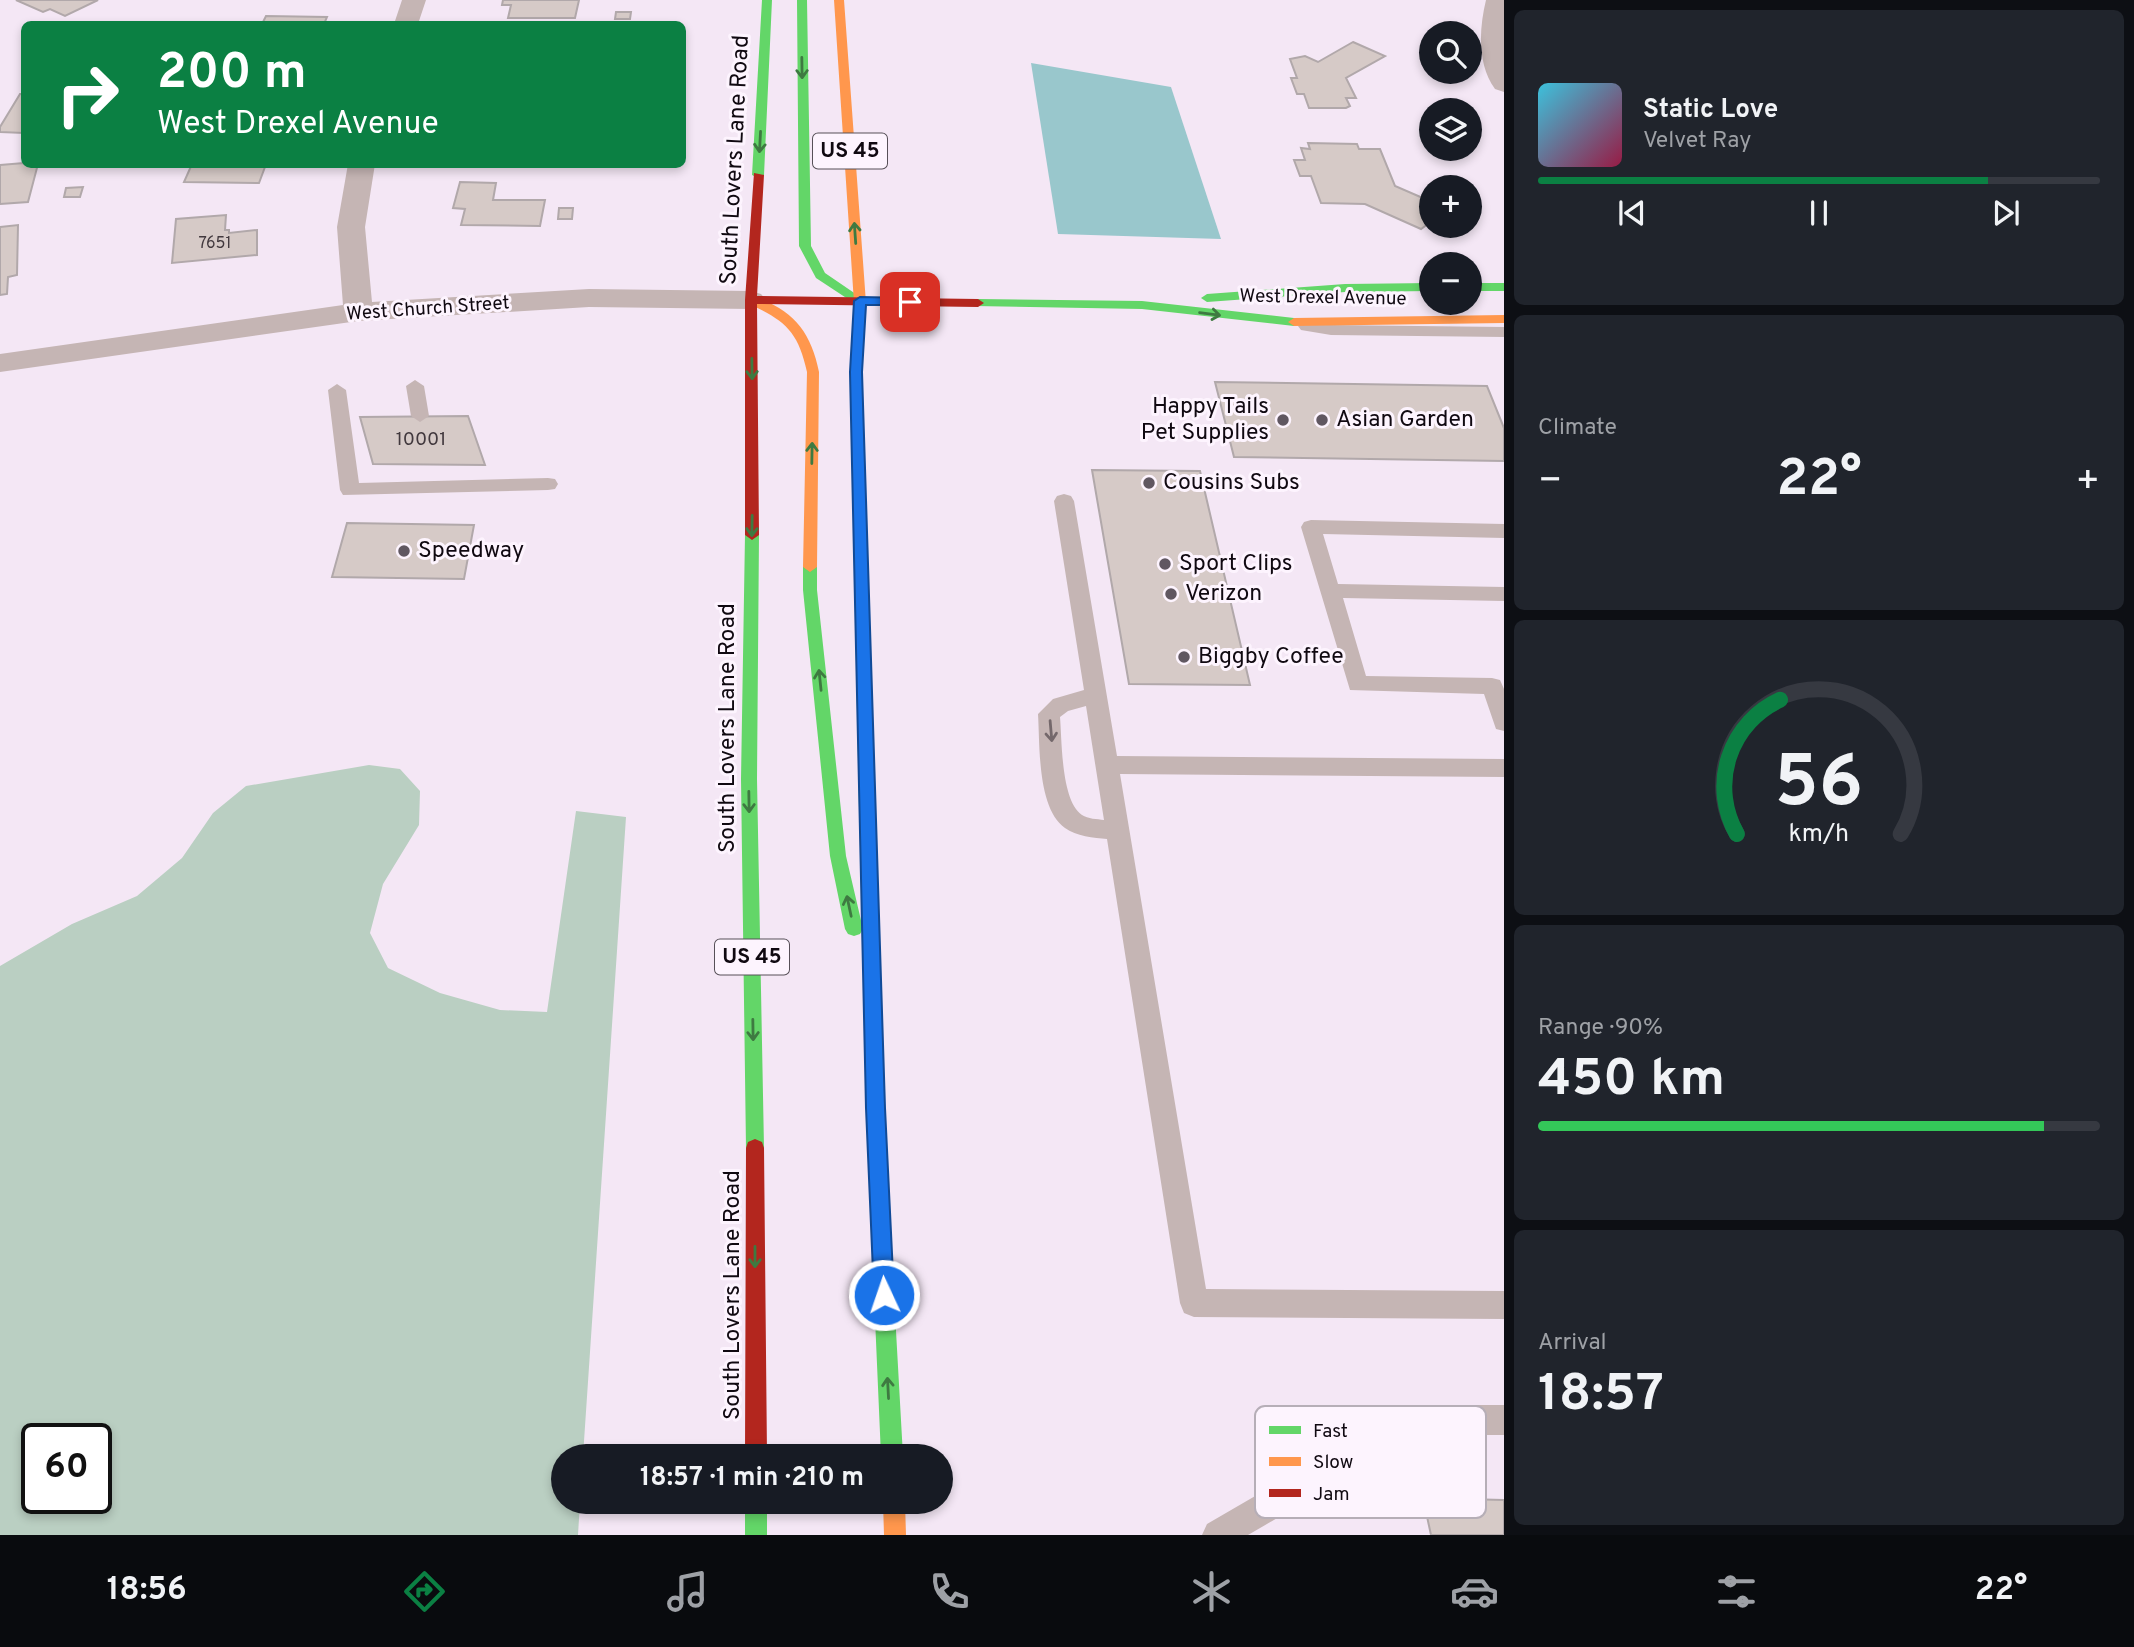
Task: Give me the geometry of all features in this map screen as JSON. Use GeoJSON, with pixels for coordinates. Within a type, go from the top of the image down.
{"type":"FeatureCollection","features":[{"type":"Feature","properties":{"kind":"main road","name":"South Lovers Lane Road"},"geometry":{"type":"LineString","coordinates":[[756,1444],[755,1131],[749,779],[753,457],[751,300],[767,0]]}},
{"type":"Feature","properties":{"kind":"main road"},"geometry":{"type":"LineString","coordinates":[[802,0],[805,246],[820,275],[860,301]]}},
{"type":"Feature","properties":{"kind":"main road","name":"US 45"},"geometry":{"type":"LineString","coordinates":[[839,0],[860,301],[856,372],[873,1020],[891,1444]]}},
{"type":"Feature","properties":{"kind":"main road"},"geometry":{"type":"LineString","coordinates":[[1482,287],[1504,286]]}},
{"type":"Feature","properties":{"kind":"main road","name":"West Drexel Avenue"},"geometry":{"type":"LineString","coordinates":[[1142,305],[1235,294],[1419,287]]}},
{"type":"Feature","properties":{"kind":"main road","name":"West Church Street"},"geometry":{"type":"LineString","coordinates":[[751,300],[860,301]]}},
{"type":"Feature","properties":{"kind":"main road"},"geometry":{"type":"LineString","coordinates":[[751,300],[784,315],[802,330],[810,346],[813,372],[810,590],[838,856],[873,1020]]}},
{"type":"Feature","properties":{"kind":"main road","name":"West Drexel Avenue"},"geometry":{"type":"LineString","coordinates":[[860,301],[1142,305],[1280,322],[1504,318]]}},
{"type":"Feature","properties":{"kind":"main road"},"geometry":{"type":"LineString","coordinates":[[756,1514],[756,1535]]}},
{"type":"Feature","properties":{"kind":"main road"},"geometry":{"type":"LineString","coordinates":[[894,1514],[895,1535]]}},
{"type":"Feature","properties":{"kind":"street"},"geometry":{"type":"LineString","coordinates":[[407,21],[414,0]]}},
{"type":"Feature","properties":{"kind":"street"},"geometry":{"type":"LineString","coordinates":[[1498,0],[1491,29],[1493,54],[1504,84]]}},
{"type":"Feature","properties":{"kind":"street"},"geometry":{"type":"LineString","coordinates":[[358,313],[351,227],[361,168]]}},
{"type":"Feature","properties":{"kind":"street","name":"West Church Street"},"geometry":{"type":"LineString","coordinates":[[0,363],[358,313],[589,298],[751,300]]}},
{"type":"Feature","properties":{"kind":"street"},"geometry":{"type":"LineString","coordinates":[[1438,320],[1476,311],[1504,311]]}},
{"type":"Feature","properties":{"kind":"lane"},"geometry":{"type":"LineString","coordinates":[[1280,322],[1331,330],[1504,332]]}},
{"type":"Feature","properties":{"kind":"lane"},"geometry":{"type":"LineString","coordinates":[[415,386],[420,416]]}},
{"type":"Feature","properties":{"kind":"lane"},"geometry":{"type":"LineString","coordinates":[[337,390],[350,490],[548,484]]}},
{"type":"Feature","properties":{"kind":"lane"},"geometry":{"type":"LineString","coordinates":[[431,465],[438,487]]}},
{"type":"Feature","properties":{"kind":"lane"},"geometry":{"type":"LineString","coordinates":[[1064,501],[1194,1303],[1504,1305]]}},
{"type":"Feature","properties":{"kind":"lane"},"geometry":{"type":"LineString","coordinates":[[1504,531],[1311,527],[1358,684],[1498,687],[1504,723]]}},
{"type":"Feature","properties":{"kind":"lane"},"geometry":{"type":"LineString","coordinates":[[1330,590],[1504,594]]}},
{"type":"Feature","properties":{"kind":"lane"},"geometry":{"type":"LineString","coordinates":[[1096,695],[1061,705],[1049,714],[1058,803],[1072,821],[1095,829],[1116,831]]}},
{"type":"Feature","properties":{"kind":"lane"},"geometry":{"type":"LineString","coordinates":[[1108,765],[1504,768]]}},
{"type":"Feature","properties":{"kind":"lane"},"geometry":{"type":"LineString","coordinates":[[1486,1420],[1504,1420]]}},
{"type":"Feature","properties":{"kind":"lane"},"geometry":{"type":"LineString","coordinates":[[1218,1535],[1255,1514]]}},
{"type":"Feature","properties":{"kind":"green space"},"geometry":{"type":"Polygon","coordinates":[[[369,765],[400,769],[420,791],[419,825],[383,884],[370,933],[388,968],[440,993],[500,1010],[547,1012],[576,811],[626,817],[584,1444],[551,1444],[551,1514],[579,1514],[578,1535],[0,1535],[0,966],[72,924],[137,896],[182,858],[213,813],[246,786],[369,765]]]}},
{"type":"Feature","properties":{"kind":"water"},"geometry":{"type":"Polygon","coordinates":[[[1031,63],[1171,87],[1221,239],[1058,234],[1031,63]]]}},
{"type":"Feature","properties":{"kind":"building"},"geometry":{"type":"Polygon","coordinates":[[[16,0],[98,0],[65,16],[50,9],[43,12],[16,0]]]}},
{"type":"Feature","properties":{"kind":"building"},"geometry":{"type":"Polygon","coordinates":[[[503,0],[579,0],[575,18],[508,18],[511,5],[502,5],[503,0]]]}},
{"type":"Feature","properties":{"kind":"building"},"geometry":{"type":"Polygon","coordinates":[[[616,12],[631,12],[630,19],[615,19],[616,12]]]}},
{"type":"Feature","properties":{"kind":"building"},"geometry":{"type":"Polygon","coordinates":[[[266,16],[327,17],[325,21],[264,21],[266,16]]]}},
{"type":"Feature","properties":{"kind":"building"},"geometry":{"type":"Polygon","coordinates":[[[1353,42],[1385,56],[1346,78],[1356,98],[1346,98],[1350,106],[1309,108],[1304,94],[1297,94],[1291,78],[1297,78],[1290,59],[1305,56],[1318,62],[1353,42]]]}},
{"type":"Feature","properties":{"kind":"building"},"geometry":{"type":"Polygon","coordinates":[[[21,94],[21,133],[0,132],[0,127],[21,94]]]}},
{"type":"Feature","properties":{"kind":"building"},"geometry":{"type":"Polygon","coordinates":[[[1308,143],[1357,144],[1359,149],[1380,149],[1395,186],[1419,196],[1419,228],[1365,204],[1321,203],[1311,176],[1300,176],[1294,160],[1305,160],[1301,148],[1310,149],[1308,143]]]}},
{"type":"Feature","properties":{"kind":"building"},"geometry":{"type":"Polygon","coordinates":[[[21,163],[21,168],[37,168],[28,202],[0,204],[0,165],[21,163]]]}},
{"type":"Feature","properties":{"kind":"building"},"geometry":{"type":"Polygon","coordinates":[[[190,168],[265,168],[259,183],[184,182],[190,168]]]}},
{"type":"Feature","properties":{"kind":"building"},"geometry":{"type":"Polygon","coordinates":[[[460,182],[496,183],[493,200],[545,200],[540,226],[461,225],[465,209],[453,208],[460,182]]]}},
{"type":"Feature","properties":{"kind":"building"},"geometry":{"type":"Polygon","coordinates":[[[83,187],[80,197],[64,197],[66,188],[83,187]]]}},
{"type":"Feature","properties":{"kind":"building"},"geometry":{"type":"Polygon","coordinates":[[[559,208],[573,208],[572,219],[558,219],[559,208]]]}},
{"type":"Feature","properties":{"kind":"building"},"geometry":{"type":"Polygon","coordinates":[[[226,215],[225,230],[229,230],[229,233],[257,230],[257,255],[172,263],[176,219],[226,215]]]}},
{"type":"Feature","properties":{"kind":"building"},"geometry":{"type":"Polygon","coordinates":[[[18,225],[17,275],[8,277],[7,294],[0,295],[0,227],[18,225]]]}},
{"type":"Feature","properties":{"kind":"building"},"geometry":{"type":"Polygon","coordinates":[[[1215,382],[1487,386],[1504,428],[1504,461],[1234,457],[1215,382]]]}},
{"type":"Feature","properties":{"kind":"building"},"geometry":{"type":"Polygon","coordinates":[[[468,416],[485,465],[373,464],[360,417],[468,416]]]}},
{"type":"Feature","properties":{"kind":"building"},"geometry":{"type":"Polygon","coordinates":[[[1092,470],[1200,471],[1250,685],[1129,684],[1092,470]]]}},
{"type":"Feature","properties":{"kind":"building","name":"Speedway"},"geometry":{"type":"Polygon","coordinates":[[[347,523],[474,525],[464,579],[332,577],[347,523]]]}},
{"type":"Feature","properties":{"kind":"building"},"geometry":{"type":"Polygon","coordinates":[[[1486,1500],[1504,1500],[1504,1535],[1431,1535],[1427,1518],[1486,1518],[1486,1500]]]}},
{"type":"Feature","properties":{"kind":"traffic: fast"},"geometry":{"type":"LineString","coordinates":[[758,175],[767,0]]}},
{"type":"Feature","properties":{"kind":"traffic: fast"},"geometry":{"type":"LineString","coordinates":[[802,0],[805,246],[820,275],[860,301]]}},
{"type":"Feature","properties":{"kind":"traffic: fast"},"geometry":{"type":"LineString","coordinates":[[1207,298],[1345,288],[1419,287]]}},
{"type":"Feature","properties":{"kind":"traffic: fast"},"geometry":{"type":"LineString","coordinates":[[1482,287],[1504,287]]}},
{"type":"Feature","properties":{"kind":"traffic: fast"},"geometry":{"type":"LineString","coordinates":[[860,303],[856,372],[867,807]]}},
{"type":"Feature","properties":{"kind":"traffic: fast"},"geometry":{"type":"LineString","coordinates":[[978,303],[1142,305],[1294,322]]}},
{"type":"Feature","properties":{"kind":"traffic: fast"},"geometry":{"type":"LineString","coordinates":[[752,535],[749,779],[755,1148]]}},
{"type":"Feature","properties":{"kind":"traffic: fast"},"geometry":{"type":"LineString","coordinates":[[810,567],[810,590],[838,856],[854,929]]}},
{"type":"Feature","properties":{"kind":"traffic: fast"},"geometry":{"type":"LineString","coordinates":[[876,1134],[891,1444]]}},
{"type":"Feature","properties":{"kind":"traffic: fast"},"geometry":{"type":"LineString","coordinates":[[756,1514],[756,1535]]}},
{"type":"Feature","properties":{"kind":"traffic: slow"},"geometry":{"type":"LineString","coordinates":[[839,0],[860,303]]}},
{"type":"Feature","properties":{"kind":"traffic: slow"},"geometry":{"type":"LineString","coordinates":[[751,300],[777,313],[794,326],[801,334],[810,357],[813,372],[810,567]]}},
{"type":"Feature","properties":{"kind":"traffic: slow"},"geometry":{"type":"LineString","coordinates":[[1294,322],[1504,319]]}},
{"type":"Feature","properties":{"kind":"traffic: slow"},"geometry":{"type":"LineString","coordinates":[[867,807],[876,1134]]}},
{"type":"Feature","properties":{"kind":"traffic: slow"},"geometry":{"type":"LineString","coordinates":[[894,1514],[895,1535]]}},
{"type":"Feature","properties":{"kind":"traffic: jam"},"geometry":{"type":"LineString","coordinates":[[752,535],[751,300],[758,175]]}},
{"type":"Feature","properties":{"kind":"traffic: jam"},"geometry":{"type":"LineString","coordinates":[[751,300],[978,303]]}},
{"type":"Feature","properties":{"kind":"traffic: jam"},"geometry":{"type":"LineString","coordinates":[[755,1148],[756,1444]]}},
{"type":"Feature","properties":{"kind":"place","name":"Happy Tails Pet Supplies"},"geometry":{"type":"Point","coordinates":[1283,420]}},
{"type":"Feature","properties":{"kind":"place","name":"Asian Garden"},"geometry":{"type":"Point","coordinates":[1322,420]}},
{"type":"Feature","properties":{"kind":"place","name":"Cousins Subs"},"geometry":{"type":"Point","coordinates":[1149,483]}},
{"type":"Feature","properties":{"kind":"place","name":"Speedway"},"geometry":{"type":"Point","coordinates":[404,551]}},
{"type":"Feature","properties":{"kind":"place","name":"Sport Clips"},"geometry":{"type":"Point","coordinates":[1165,564]}},
{"type":"Feature","properties":{"kind":"place","name":"Verizon"},"geometry":{"type":"Point","coordinates":[1171,594]}},
{"type":"Feature","properties":{"kind":"place","name":"Biggby Coffee"},"geometry":{"type":"Point","coordinates":[1184,657]}},
{"type":"Feature","properties":{"kind":"route"},"geometry":{"type":"LineString","coordinates":[[884,1295],[876,1108],[856,372],[860,301],[910,302]]}}]}
